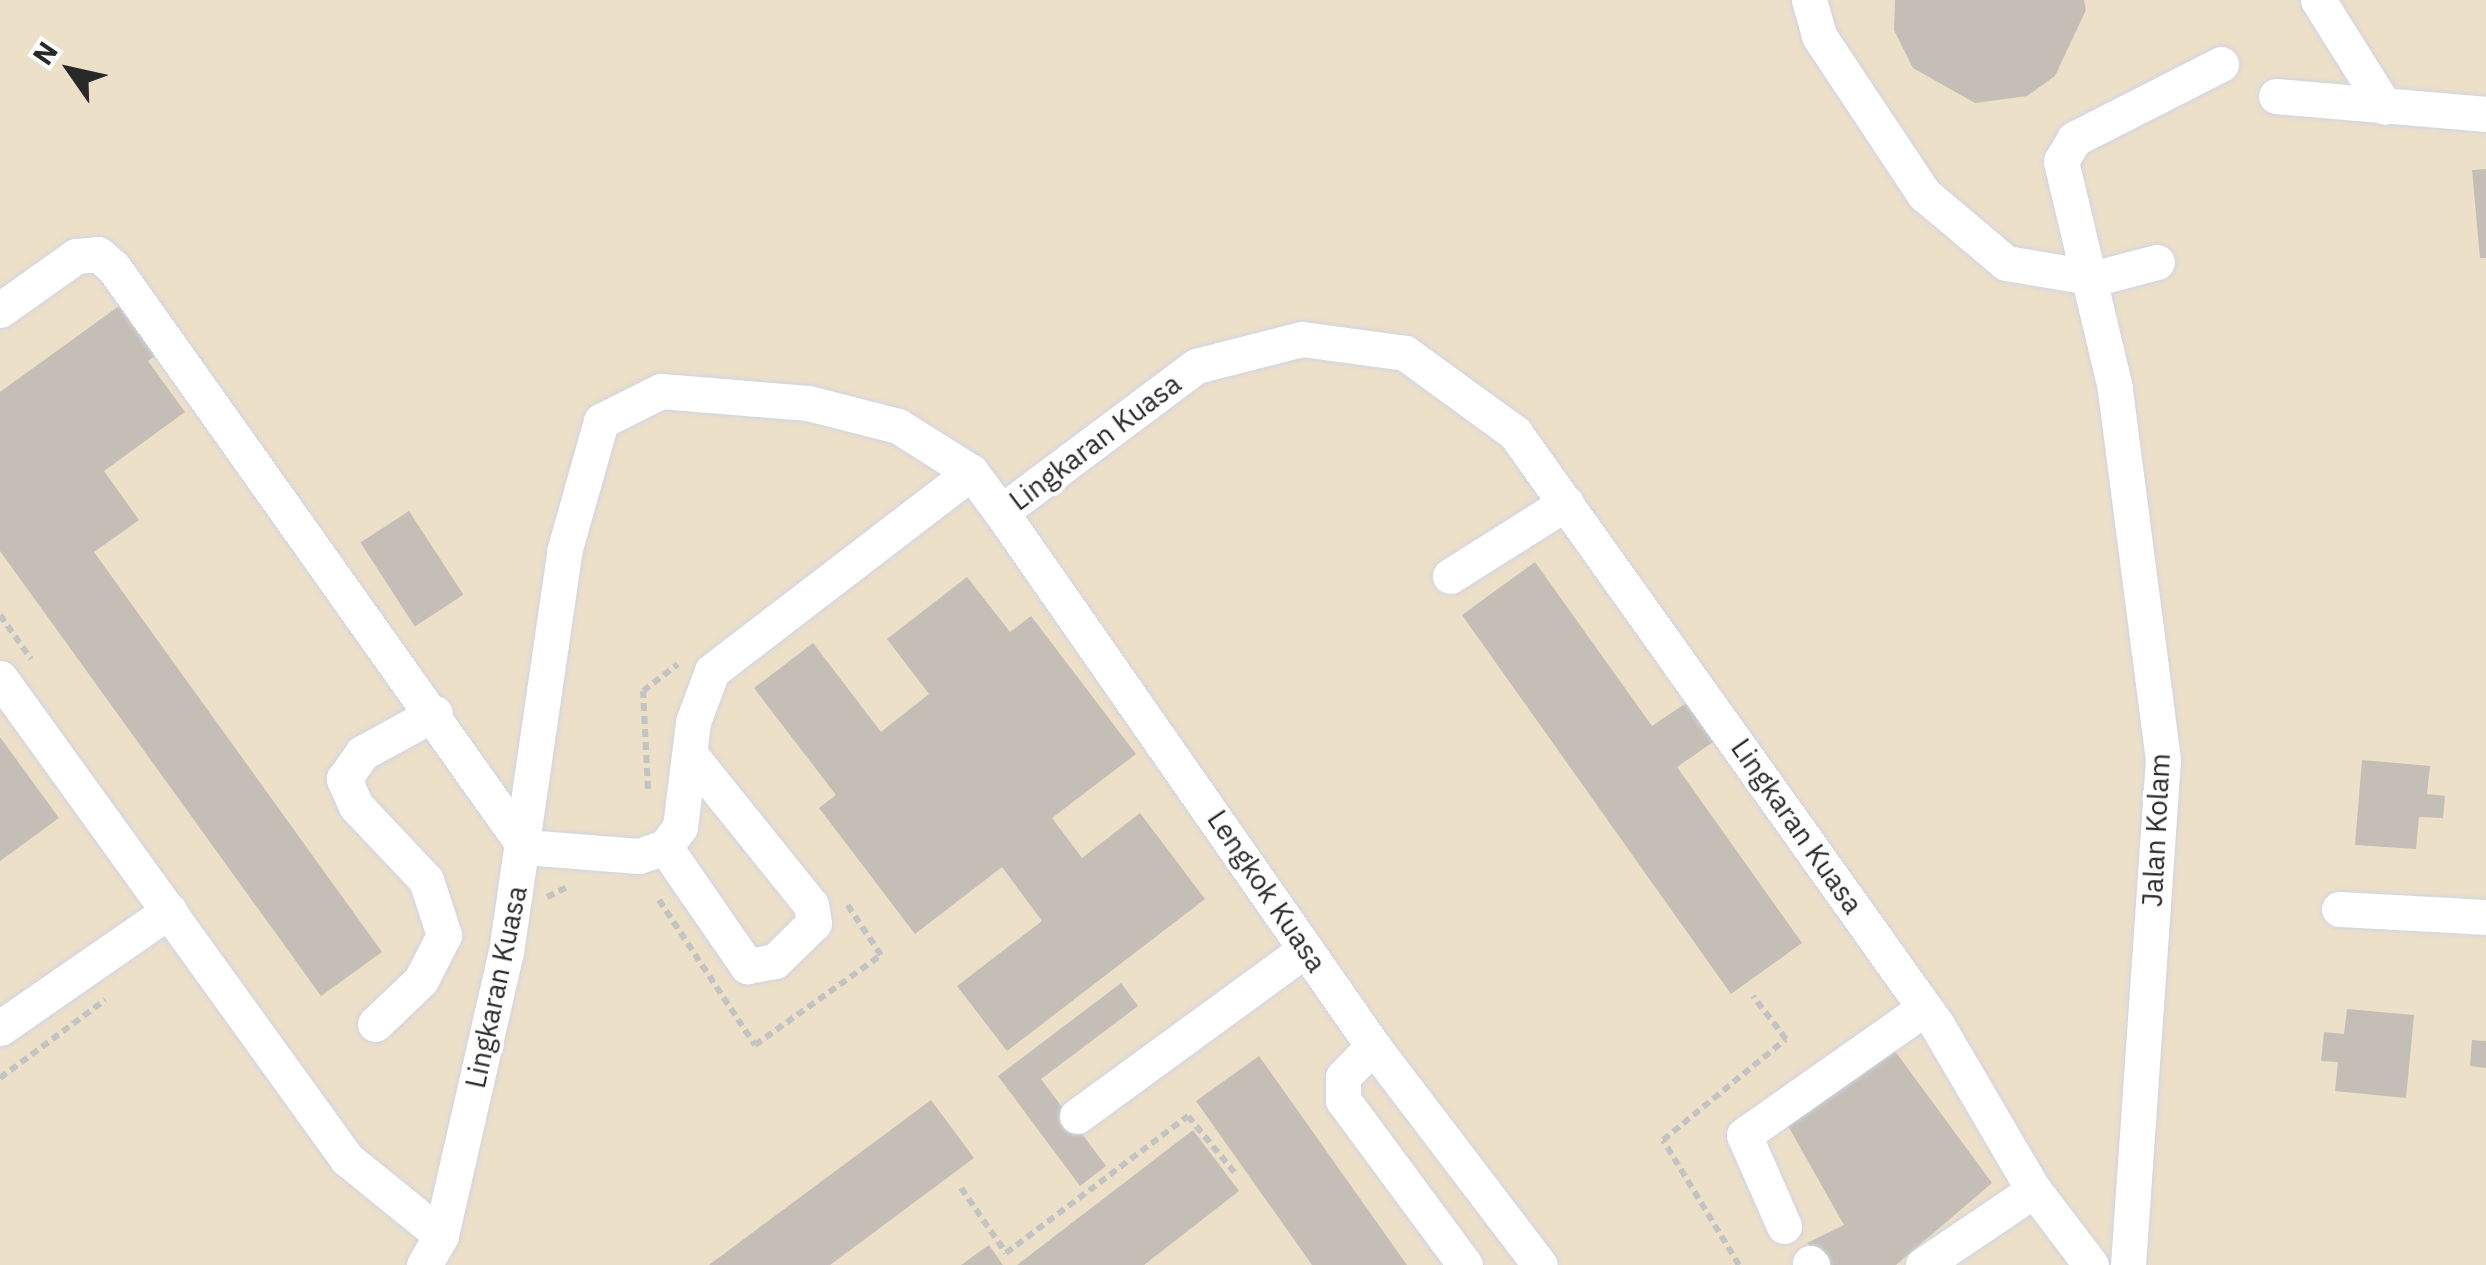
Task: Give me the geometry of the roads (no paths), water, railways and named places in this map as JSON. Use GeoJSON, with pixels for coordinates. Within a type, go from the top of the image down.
{"type":"FeatureCollection","features":[{"type":"Feature","properties":{"kind":"street"},"geometry":{"type":"LineString","coordinates":[[1810,0],[1819,36],[1924,194],[2006,262],[2096,278],[2157,262]]}},
{"type":"Feature","properties":{"kind":"street"},"geometry":{"type":"LineString","coordinates":[[2318,0],[2385,107]]}},
{"type":"Feature","properties":{"kind":"street","name":"Jalan Kolam"},"geometry":{"type":"LineString","coordinates":[[2128,1265],[2163,760],[2096,278],[2064,148],[2221,64]]}},
{"type":"Feature","properties":{"kind":"street"},"geometry":{"type":"LineString","coordinates":[[2276,96],[2486,114]]}},
{"type":"Feature","properties":{"kind":"street"},"geometry":{"type":"LineString","coordinates":[[0,310],[76,256],[98,254],[114,268],[435,713],[525,847],[639,856],[664,847],[680,826],[698,696],[712,671],[971,472]]}},
{"type":"Feature","properties":{"kind":"street","name":"Lingkaran Kuasa"},"geometry":{"type":"LineString","coordinates":[[433,1250],[525,847],[564,552],[588,440],[608,414],[660,391],[808,403],[898,426],[971,472],[1001,512],[1196,366],[1302,339],[1405,353],[1515,433],[1925,1008],[2034,1190],[2091,1265]]}},
{"type":"Feature","properties":{"kind":"street"},"geometry":{"type":"LineString","coordinates":[[1450,576],[1566,504]]}},
{"type":"Feature","properties":{"kind":"street","name":"Lengkok Kuasa"},"geometry":{"type":"LineString","coordinates":[[1001,512],[1373,1046],[1540,1265]]}},
{"type":"Feature","properties":{"kind":"street"},"geometry":{"type":"LineString","coordinates":[[0,678],[346,1159],[433,1250]]}},
{"type":"Feature","properties":{"kind":"street"},"geometry":{"type":"LineString","coordinates":[[375,1024],[421,980],[444,935],[426,880],[356,806],[344,779],[362,753],[435,713]]}},
{"type":"Feature","properties":{"kind":"street"},"geometry":{"type":"LineString","coordinates":[[664,847],[747,966],[775,961],[814,923],[811,905],[692,757]]}},
{"type":"Feature","properties":{"kind":"street"},"geometry":{"type":"LineString","coordinates":[[2339,909],[2486,917]]}},
{"type":"Feature","properties":{"kind":"street"},"geometry":{"type":"LineString","coordinates":[[0,1028],[168,912]]}},
{"type":"Feature","properties":{"kind":"street"},"geometry":{"type":"LineString","coordinates":[[1077,1116],[1306,950]]}},
{"type":"Feature","properties":{"kind":"street"},"geometry":{"type":"LineString","coordinates":[[1784,1226],[1744,1134],[1925,1008]]}},
{"type":"Feature","properties":{"kind":"street"},"geometry":{"type":"LineString","coordinates":[[1373,1046],[1343,1076],[1343,1100],[1465,1265]]}},
{"type":"Feature","properties":{"kind":"street"},"geometry":{"type":"LineString","coordinates":[[1923,1265],[2034,1190]]}}]}
